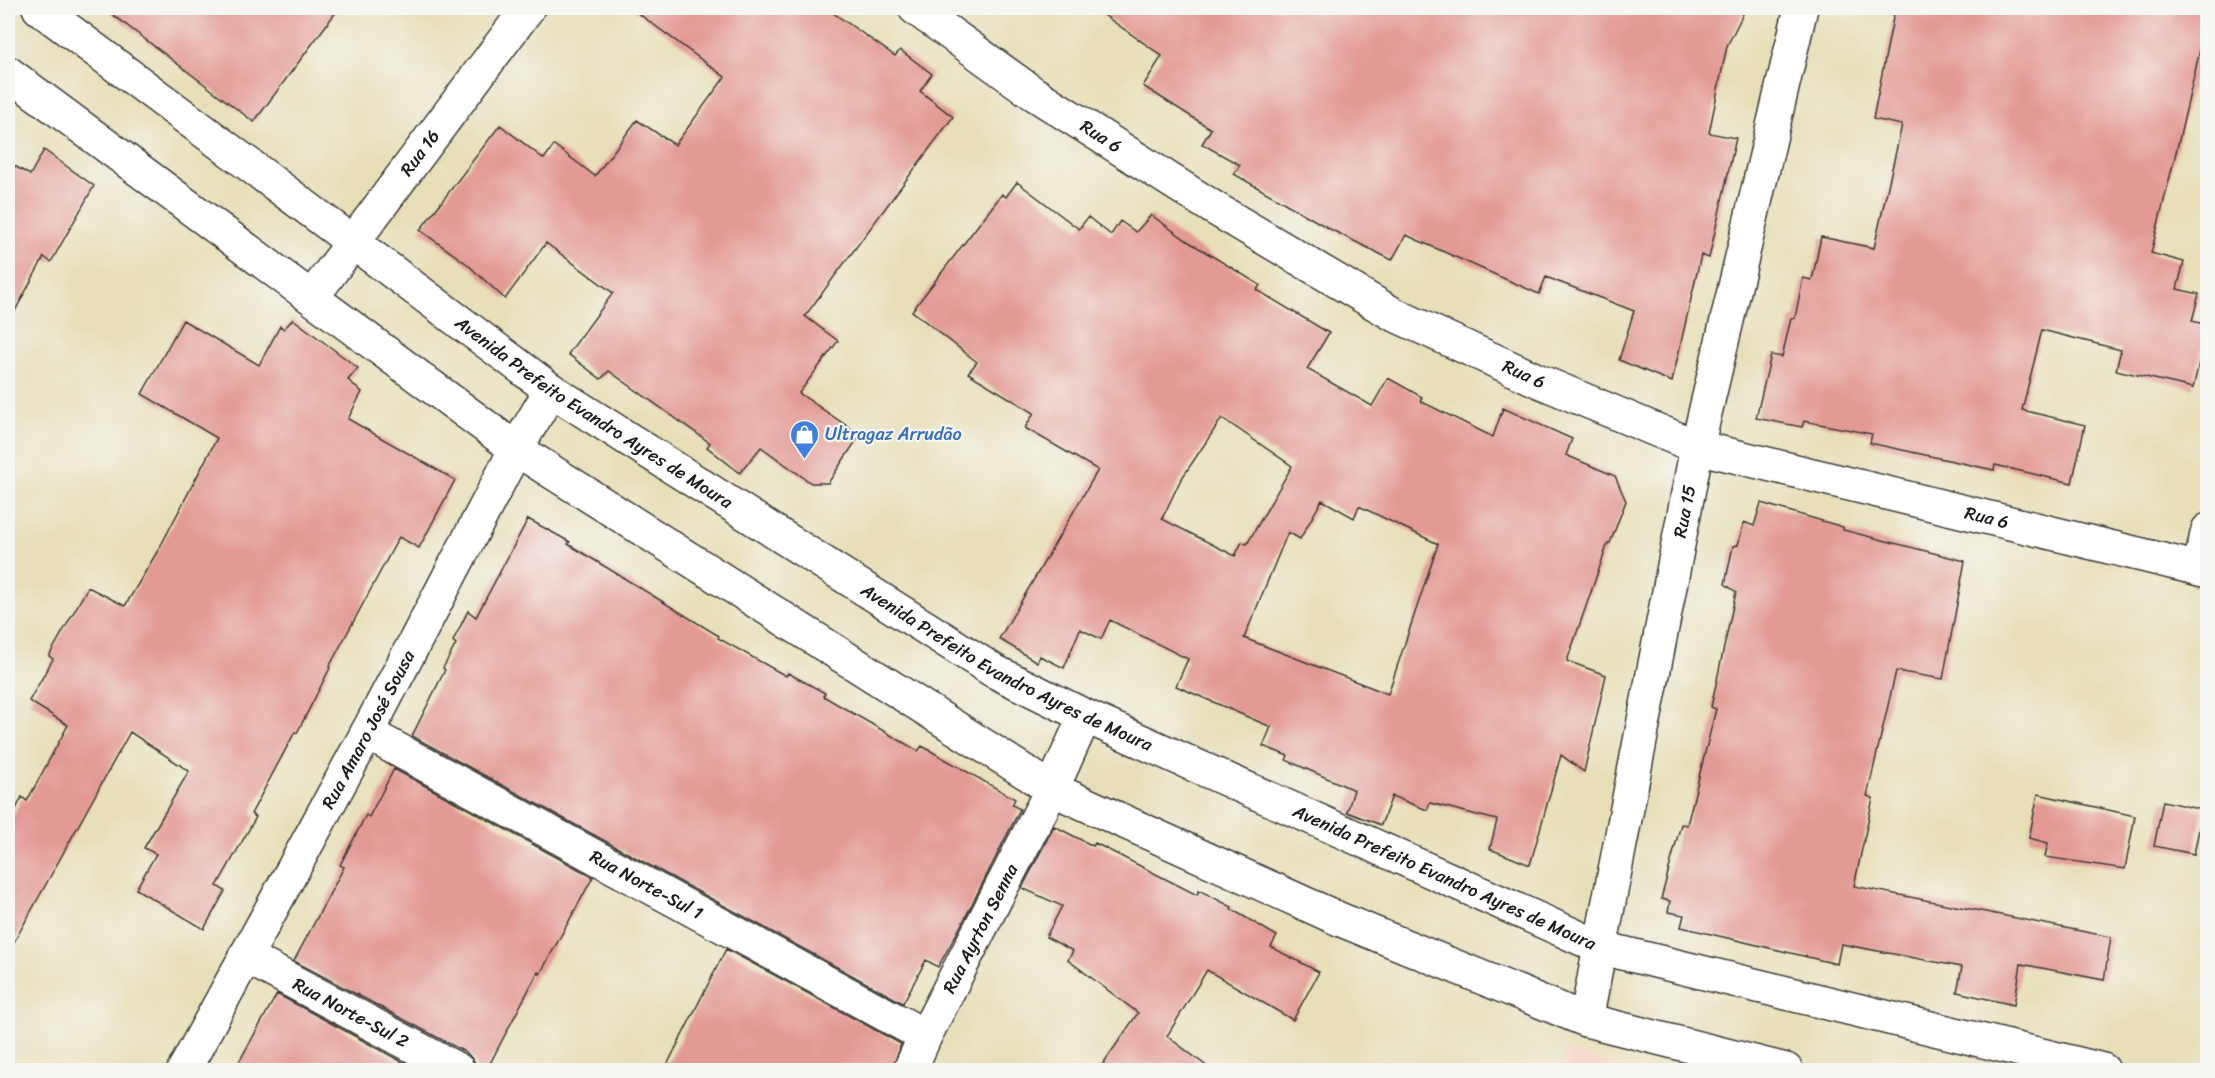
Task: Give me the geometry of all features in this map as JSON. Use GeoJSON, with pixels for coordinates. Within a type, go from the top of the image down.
{"type":"FeatureCollection","features":[{"type":"Feature","properties":{"kind":"street","name":"Avenida Prefeito Evandro Ayres de Moura"},"geometry":{"type":"LineString","coordinates":[[39,8],[551,390],[994,671],[1085,716],[1602,948],[2103,1071]]}},
{"type":"Feature","properties":{"kind":"street","name":"Rua 16"},"geometry":{"type":"LineString","coordinates":[[312,297],[528,8]]}},
{"type":"Feature","properties":{"kind":"street","name":"Rua 6"},"geometry":{"type":"LineString","coordinates":[[915,8],[1053,105],[1214,208],[1393,314],[1539,381],[1697,447],[2203,570]]}},
{"type":"Feature","properties":{"kind":"street","name":"Rua 15"},"geometry":{"type":"LineString","coordinates":[[1586,1020],[1602,948],[1697,447],[1801,8]]}},
{"type":"Feature","properties":{"kind":"street"},"geometry":{"type":"LineString","coordinates":[[8,73],[516,449],[1052,789],[1339,919],[1586,1020],[1786,1071]]}},
{"type":"Feature","properties":{"kind":"street","name":"Rua Amaro José Sousa"},"geometry":{"type":"LineString","coordinates":[[184,1071],[367,733],[516,449],[551,390]]}},
{"type":"Feature","properties":{"kind":"street"},"geometry":{"type":"LineString","coordinates":[[2203,570],[2208,530]]}},
{"type":"Feature","properties":{"kind":"street","name":"Rua Ayrton Senna"},"geometry":{"type":"LineString","coordinates":[[910,1071],[925,1036],[1052,789],[1085,716]]}},
{"type":"Feature","properties":{"kind":"street","name":"Rua Norte-Sul 1"},"geometry":{"type":"LineString","coordinates":[[367,733],[925,1036]]}},
{"type":"Feature","properties":{"kind":"street","name":"Rua Norte-Sul 2"},"geometry":{"type":"LineString","coordinates":[[245,956],[458,1071]]}},
{"type":"Feature","properties":{"kind":"shaded area"},"geometry":{"type":"Polygon","coordinates":[[[1566,1050],[1627,1070],[1561,1070],[1566,1050]]]}},
{"type":"Feature","properties":{"kind":"building"},"geometry":{"type":"Polygon","coordinates":[[[104,8],[339,8],[254,122],[104,8]]]}},
{"type":"Feature","properties":{"kind":"building"},"geometry":{"type":"Polygon","coordinates":[[[631,8],[826,8],[895,56],[900,50],[932,74],[920,91],[953,117],[805,316],[838,341],[799,393],[860,435],[828,483],[811,483],[761,447],[740,473],[707,447],[710,443],[609,371],[601,379],[568,354],[613,293],[546,243],[505,299],[467,264],[420,230],[500,125],[544,159],[554,145],[595,176],[637,120],[675,145],[725,77],[631,8]]]}},
{"type":"Feature","properties":{"kind":"building"},"geometry":{"type":"Polygon","coordinates":[[[1094,8],[1746,8],[1727,46],[1709,133],[1736,138],[1709,258],[1701,255],[1672,382],[1619,360],[1634,311],[1546,277],[1539,294],[1406,235],[1392,260],[1330,229],[1234,174],[1240,165],[1202,144],[1211,129],[1143,86],[1162,56],[1094,8]]]}},
{"type":"Feature","properties":{"kind":"building"},"geometry":{"type":"Polygon","coordinates":[[[1895,8],[2207,8],[2200,37],[2203,37],[2151,253],[2184,262],[2177,289],[2199,294],[2192,321],[2208,325],[2193,388],[2116,370],[2121,350],[2042,330],[2022,410],[2085,425],[2072,483],[1995,465],[1994,470],[1870,443],[1872,434],[1804,421],[1802,427],[1756,418],[1771,355],[1782,357],[1791,318],[1795,318],[1803,278],[1812,280],[1821,237],[1874,248],[1902,125],[1873,119],[1895,8]]]}},
{"type":"Feature","properties":{"kind":"building"},"geometry":{"type":"Polygon","coordinates":[[[44,150],[94,186],[51,262],[44,257],[8,324],[8,162],[30,175],[44,150]]]}},
{"type":"Feature","properties":{"kind":"building"},"geometry":{"type":"Polygon","coordinates":[[[1017,182],[1079,229],[1088,217],[1111,235],[1120,221],[1136,232],[1151,215],[1189,242],[1260,285],[1257,290],[1329,333],[1307,369],[1372,406],[1388,378],[1422,397],[1420,401],[1493,437],[1503,408],[1572,439],[1566,455],[1615,476],[1626,501],[1610,543],[1608,543],[1567,661],[1606,675],[1584,772],[1561,755],[1530,865],[1490,849],[1497,820],[1430,803],[1427,810],[1392,796],[1381,825],[1347,812],[1354,790],[1286,760],[1288,756],[1263,746],[1271,727],[1176,686],[1188,659],[1110,620],[1101,639],[1080,629],[1064,668],[1040,656],[1037,662],[999,639],[1098,470],[1025,428],[1034,413],[968,373],[977,362],[912,311],[1002,194],[1006,197],[1017,182]],[[1222,418],[1180,481],[1162,519],[1235,556],[1242,542],[1247,544],[1292,466],[1222,418]],[[1322,500],[1300,539],[1288,532],[1244,638],[1388,694],[1438,544],[1359,506],[1354,518],[1322,500]]]}},
{"type":"Feature","properties":{"kind":"building"},"geometry":{"type":"Polygon","coordinates":[[[293,319],[358,368],[348,380],[362,392],[348,419],[455,480],[419,548],[399,537],[329,667],[297,733],[295,732],[251,814],[256,817],[217,886],[225,891],[204,929],[136,889],[156,854],[144,848],[189,771],[130,732],[8,953],[8,825],[22,797],[27,801],[68,725],[29,701],[53,659],[49,656],[88,587],[125,606],[160,547],[217,438],[142,394],[183,320],[259,365],[280,326],[284,329],[293,319]]]}},
{"type":"Feature","properties":{"kind":"building"},"geometry":{"type":"Polygon","coordinates":[[[1761,503],[1843,527],[1843,530],[1965,561],[1943,679],[1896,671],[1867,796],[1873,798],[1854,886],[2111,937],[2104,980],[2021,964],[2014,1005],[1957,992],[1962,967],[1841,944],[1837,964],[1681,927],[1684,915],[1668,912],[1670,901],[1661,899],[1681,824],[1687,825],[1716,709],[1711,707],[1736,592],[1725,584],[1733,546],[1738,545],[1744,522],[1754,526],[1761,503]]]}},
{"type":"Feature","properties":{"kind":"building"},"geometry":{"type":"Polygon","coordinates":[[[528,519],[570,542],[568,544],[719,636],[718,638],[786,676],[788,673],[825,693],[823,696],[918,751],[922,746],[1015,799],[1012,805],[1020,809],[965,918],[938,967],[926,960],[903,1003],[412,736],[445,670],[443,668],[456,644],[453,641],[468,611],[476,617],[528,519]]]}},
{"type":"Feature","properties":{"kind":"building"},"geometry":{"type":"Polygon","coordinates":[[[394,769],[593,877],[540,974],[538,972],[486,1071],[477,1071],[474,1061],[467,1053],[294,961],[344,867],[340,865],[366,815],[369,817],[394,769]]]}},
{"type":"Feature","properties":{"kind":"building"},"geometry":{"type":"Polygon","coordinates":[[[2038,794],[2135,816],[2125,869],[2045,857],[2048,843],[2029,838],[2038,794]]]}},
{"type":"Feature","properties":{"kind":"building"},"geometry":{"type":"Polygon","coordinates":[[[2163,801],[2203,810],[2194,854],[2154,846],[2163,801]]]}},
{"type":"Feature","properties":{"kind":"building"},"geometry":{"type":"Polygon","coordinates":[[[1054,826],[1093,846],[1095,843],[1197,895],[1199,890],[1232,907],[1231,909],[1277,936],[1271,947],[1319,972],[1293,1020],[1207,970],[1167,1036],[1213,1071],[1098,1071],[1138,1013],[1068,960],[1073,951],[1046,937],[1062,906],[1022,888],[1054,826]]]}},
{"type":"Feature","properties":{"kind":"building"},"geometry":{"type":"Polygon","coordinates":[[[726,949],[901,1044],[892,1071],[664,1071],[726,949]]]}},
{"type":"Feature","properties":{"kind":"building"},"geometry":{"type":"Polygon","coordinates":[[[277,994],[419,1071],[234,1071],[277,994]]]}},
{"type":"Feature","properties":{"kind":"place","name":"Ultragaz Arrudão"},"geometry":{"type":"Point","coordinates":[804,460]}}]}
